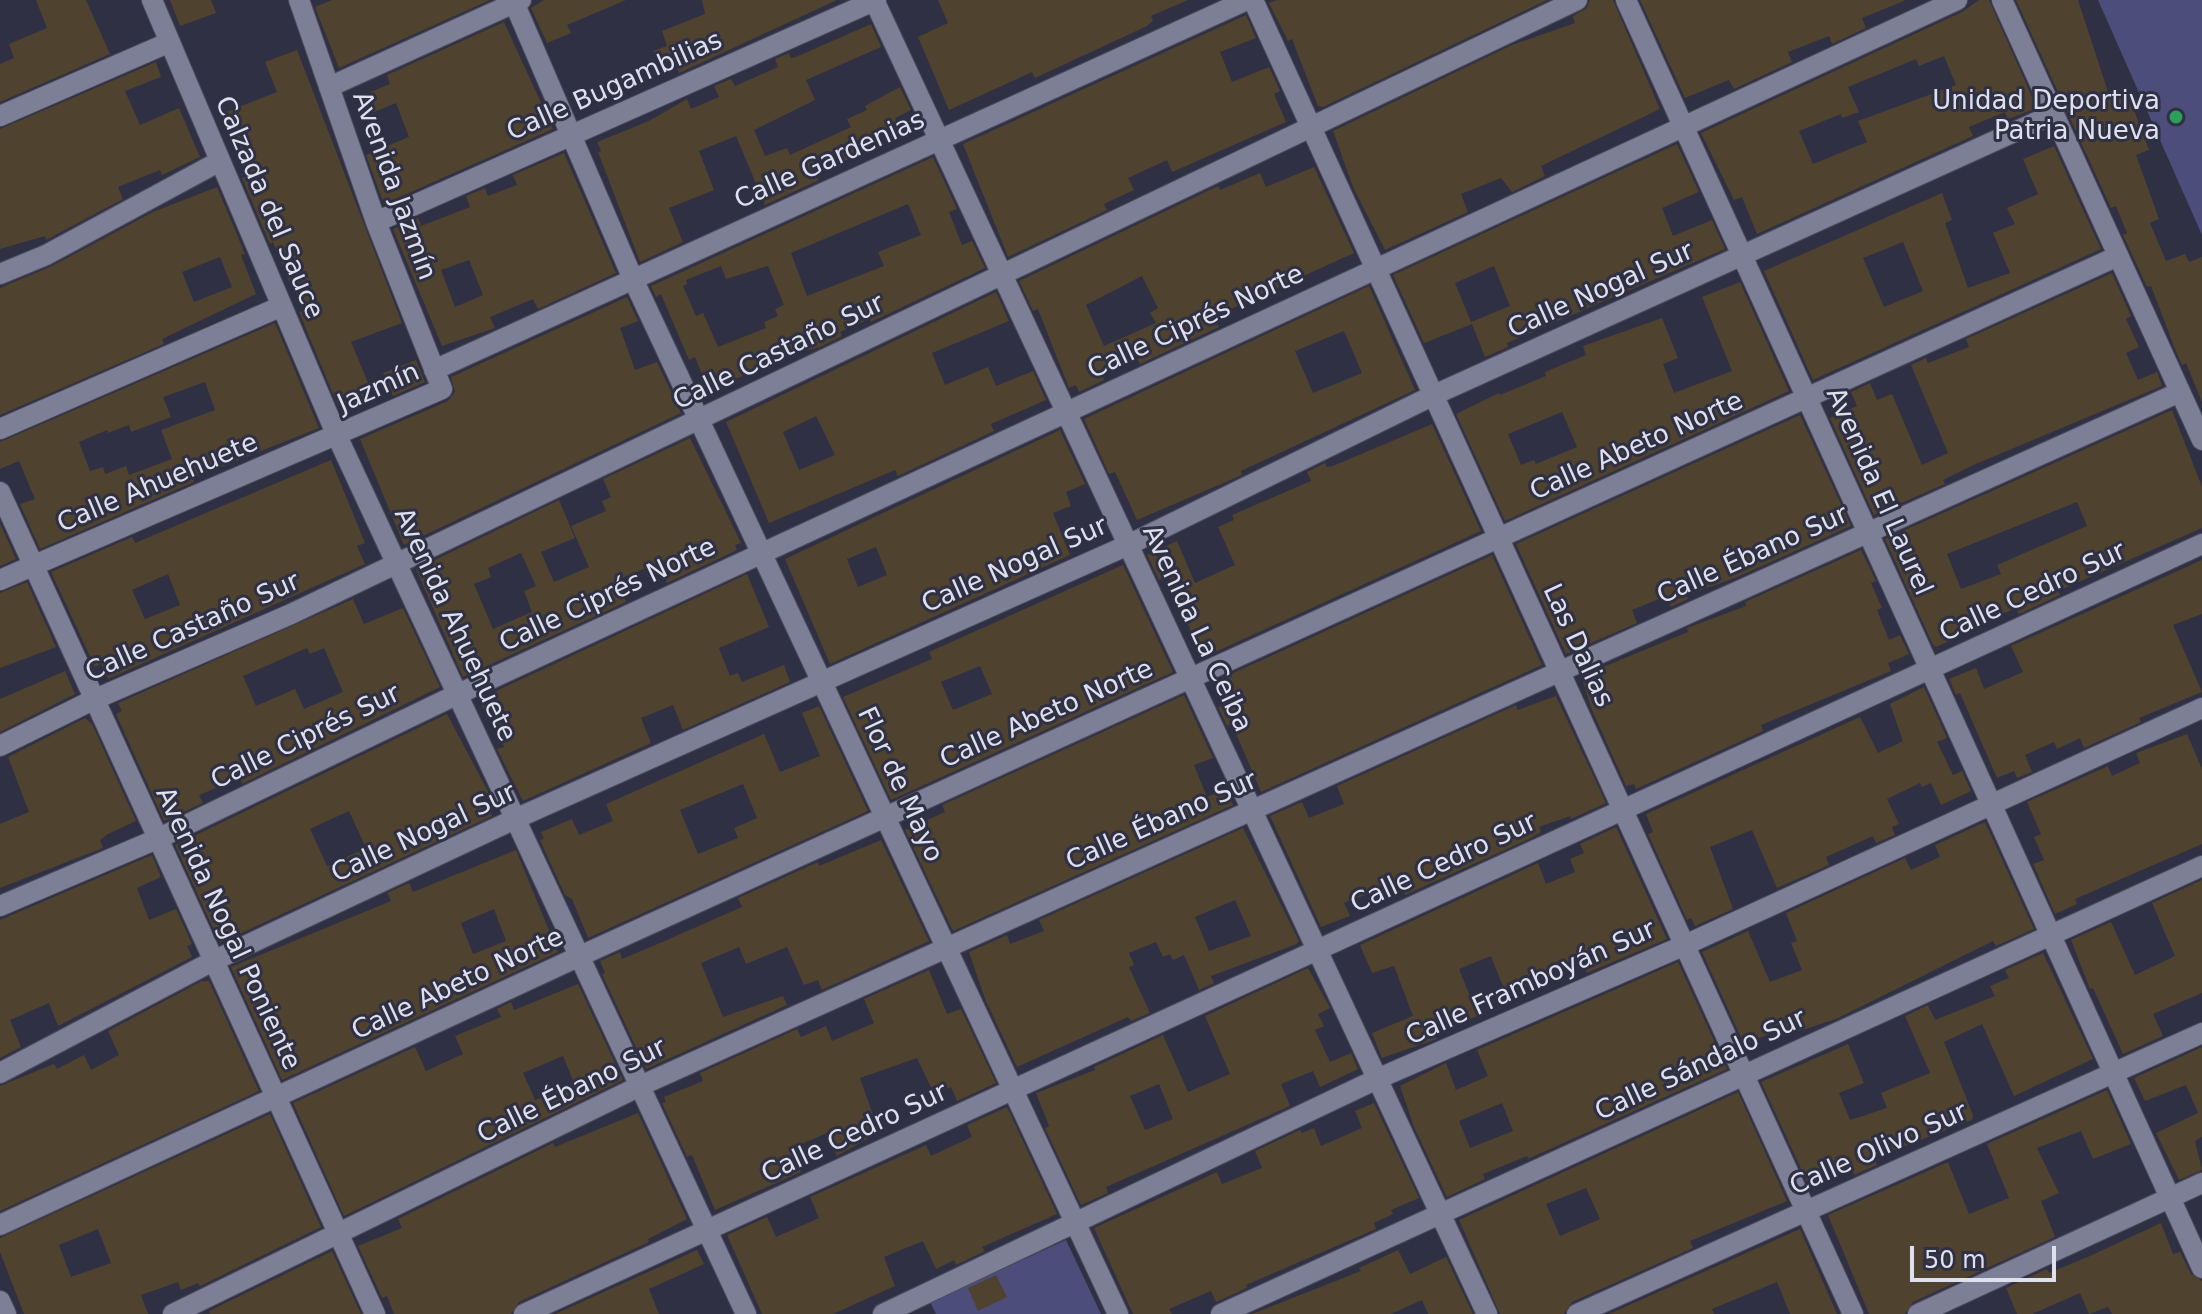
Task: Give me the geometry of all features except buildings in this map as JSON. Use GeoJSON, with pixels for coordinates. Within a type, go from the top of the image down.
{"type":"FeatureCollection","features":[{"type":"Feature","properties":{"kind":"street","name":"Calzada del Sauce"},"geometry":{"type":"LineString","coordinates":[[152,0],[337,436]]}},
{"type":"Feature","properties":{"kind":"street","name":"Avenida Jazmín"},"geometry":{"type":"LineString","coordinates":[[299,0],[376,222],[442,389]]}},
{"type":"Feature","properties":{"kind":"street","name":"Avenida La Ceiba"},"geometry":{"type":"LineString","coordinates":[[875,0],[1487,1314]]}},
{"type":"Feature","properties":{"kind":"street","name":"Calle Bugambilias"},"geometry":{"type":"LineString","coordinates":[[376,222],[875,0]]}},
{"type":"Feature","properties":{"kind":"street","name":"Las Dalias"},"geometry":{"type":"LineString","coordinates":[[1250,0],[1434,395],[1853,1314]]}},
{"type":"Feature","properties":{"kind":"street","name":"Calle Gardenias"},"geometry":{"type":"LineString","coordinates":[[434,370],[1250,0]]}},
{"type":"Feature","properties":{"kind":"street","name":"Calle Castaño Sur"},"geometry":{"type":"LineString","coordinates":[[0,746],[93,700],[397,564],[1577,0]]}},
{"type":"Feature","properties":{"kind":"street","name":"Avenida El Laurel"},"geometry":{"type":"LineString","coordinates":[[1626,0],[2202,1268]]}},
{"type":"Feature","properties":{"kind":"street","name":"Calle Ciprés Norte"},"geometry":{"type":"LineString","coordinates":[[458,694],[1957,0]]}},
{"type":"Feature","properties":{"kind":"street"},"geometry":{"type":"LineString","coordinates":[[2002,0],[2202,440]]}},
{"type":"Feature","properties":{"kind":"street"},"geometry":{"type":"LineString","coordinates":[[329,87],[516,1]]}},
{"type":"Feature","properties":{"kind":"street","name":"Flor de Mayo"},"geometry":{"type":"LineString","coordinates":[[516,1],[633,279],[1118,1314]]}},
{"type":"Feature","properties":{"kind":"street"},"geometry":{"type":"LineString","coordinates":[[0,116],[170,42]]}},
{"type":"Feature","properties":{"kind":"street","name":"Calle Nogal Sur"},"geometry":{"type":"LineString","coordinates":[[0,1073],[213,961],[515,819],[1128,545],[1434,395],[2054,114]]}},
{"type":"Feature","properties":{"kind":"street"},"geometry":{"type":"LineString","coordinates":[[0,274],[46,255],[220,161]]}},
{"type":"Feature","properties":{"kind":"street","name":"Calle Abeto Norte"},"geometry":{"type":"LineString","coordinates":[[0,1225],[580,956],[2118,256]]}},
{"type":"Feature","properties":{"kind":"street"},"geometry":{"type":"LineString","coordinates":[[0,429],[282,306]]}},
{"type":"Feature","properties":{"kind":"street","name":"Jazmín"},"geometry":{"type":"LineString","coordinates":[[337,436],[442,389]]}},
{"type":"Feature","properties":{"kind":"street","name":"Calle Ébano Sur"},"geometry":{"type":"LineString","coordinates":[[173,1314],[339,1236],[640,1086],[2180,392]]}},
{"type":"Feature","properties":{"kind":"street","name":"Avenida Ahuehuete"},"geometry":{"type":"LineString","coordinates":[[337,436],[746,1314]]}},
{"type":"Feature","properties":{"kind":"street","name":"Calle Ahuehuete"},"geometry":{"type":"LineString","coordinates":[[0,580],[337,436]]}},
{"type":"Feature","properties":{"kind":"street","name":"Avenida Nogal Poniente"},"geometry":{"type":"LineString","coordinates":[[0,492],[375,1314]]}},
{"type":"Feature","properties":{"kind":"street","name":"Calle Cedro Sur"},"geometry":{"type":"LineString","coordinates":[[524,1314],[2202,544]]}},
{"type":"Feature","properties":{"kind":"street","name":"Calle Ciprés Sur"},"geometry":{"type":"LineString","coordinates":[[0,906],[157,839],[458,694]]}},
{"type":"Feature","properties":{"kind":"street","name":"Calle Framboyán Sur"},"geometry":{"type":"LineString","coordinates":[[883,1314],[1077,1225],[1377,1079],[1685,945],[2202,708]]}},
{"type":"Feature","properties":{"kind":"street","name":"Calle Sándalo Sur"},"geometry":{"type":"LineString","coordinates":[[1221,1314],[2202,866]]}},
{"type":"Feature","properties":{"kind":"street","name":"Calle Olivo Sur"},"geometry":{"type":"LineString","coordinates":[[1577,1314],[2202,1033]]}},
{"type":"Feature","properties":{"kind":"street"},"geometry":{"type":"LineString","coordinates":[[1918,1314],[2202,1183]]}},
{"type":"Feature","properties":{"kind":"street"},"geometry":{"type":"LineString","coordinates":[[0,1301],[6,1314]]}},
{"type":"Feature","properties":{"kind":"shaded area","name":"Unidad Deportiva Patria Nueva"},"geometry":{"type":"Polygon","coordinates":[[[2098,0],[2202,0],[2202,235],[2098,0]]]}},
{"type":"Feature","properties":{"kind":"shaded area"},"geometry":{"type":"Polygon","coordinates":[[[1066,1240],[1101,1314],[936,1314],[930,1302],[1066,1240]]]}},
{"type":"Feature","properties":{"kind":"place","name":"Unidad Deportiva Patria Nueva"},"geometry":{"type":"Point","coordinates":[2176,117]}}]}
